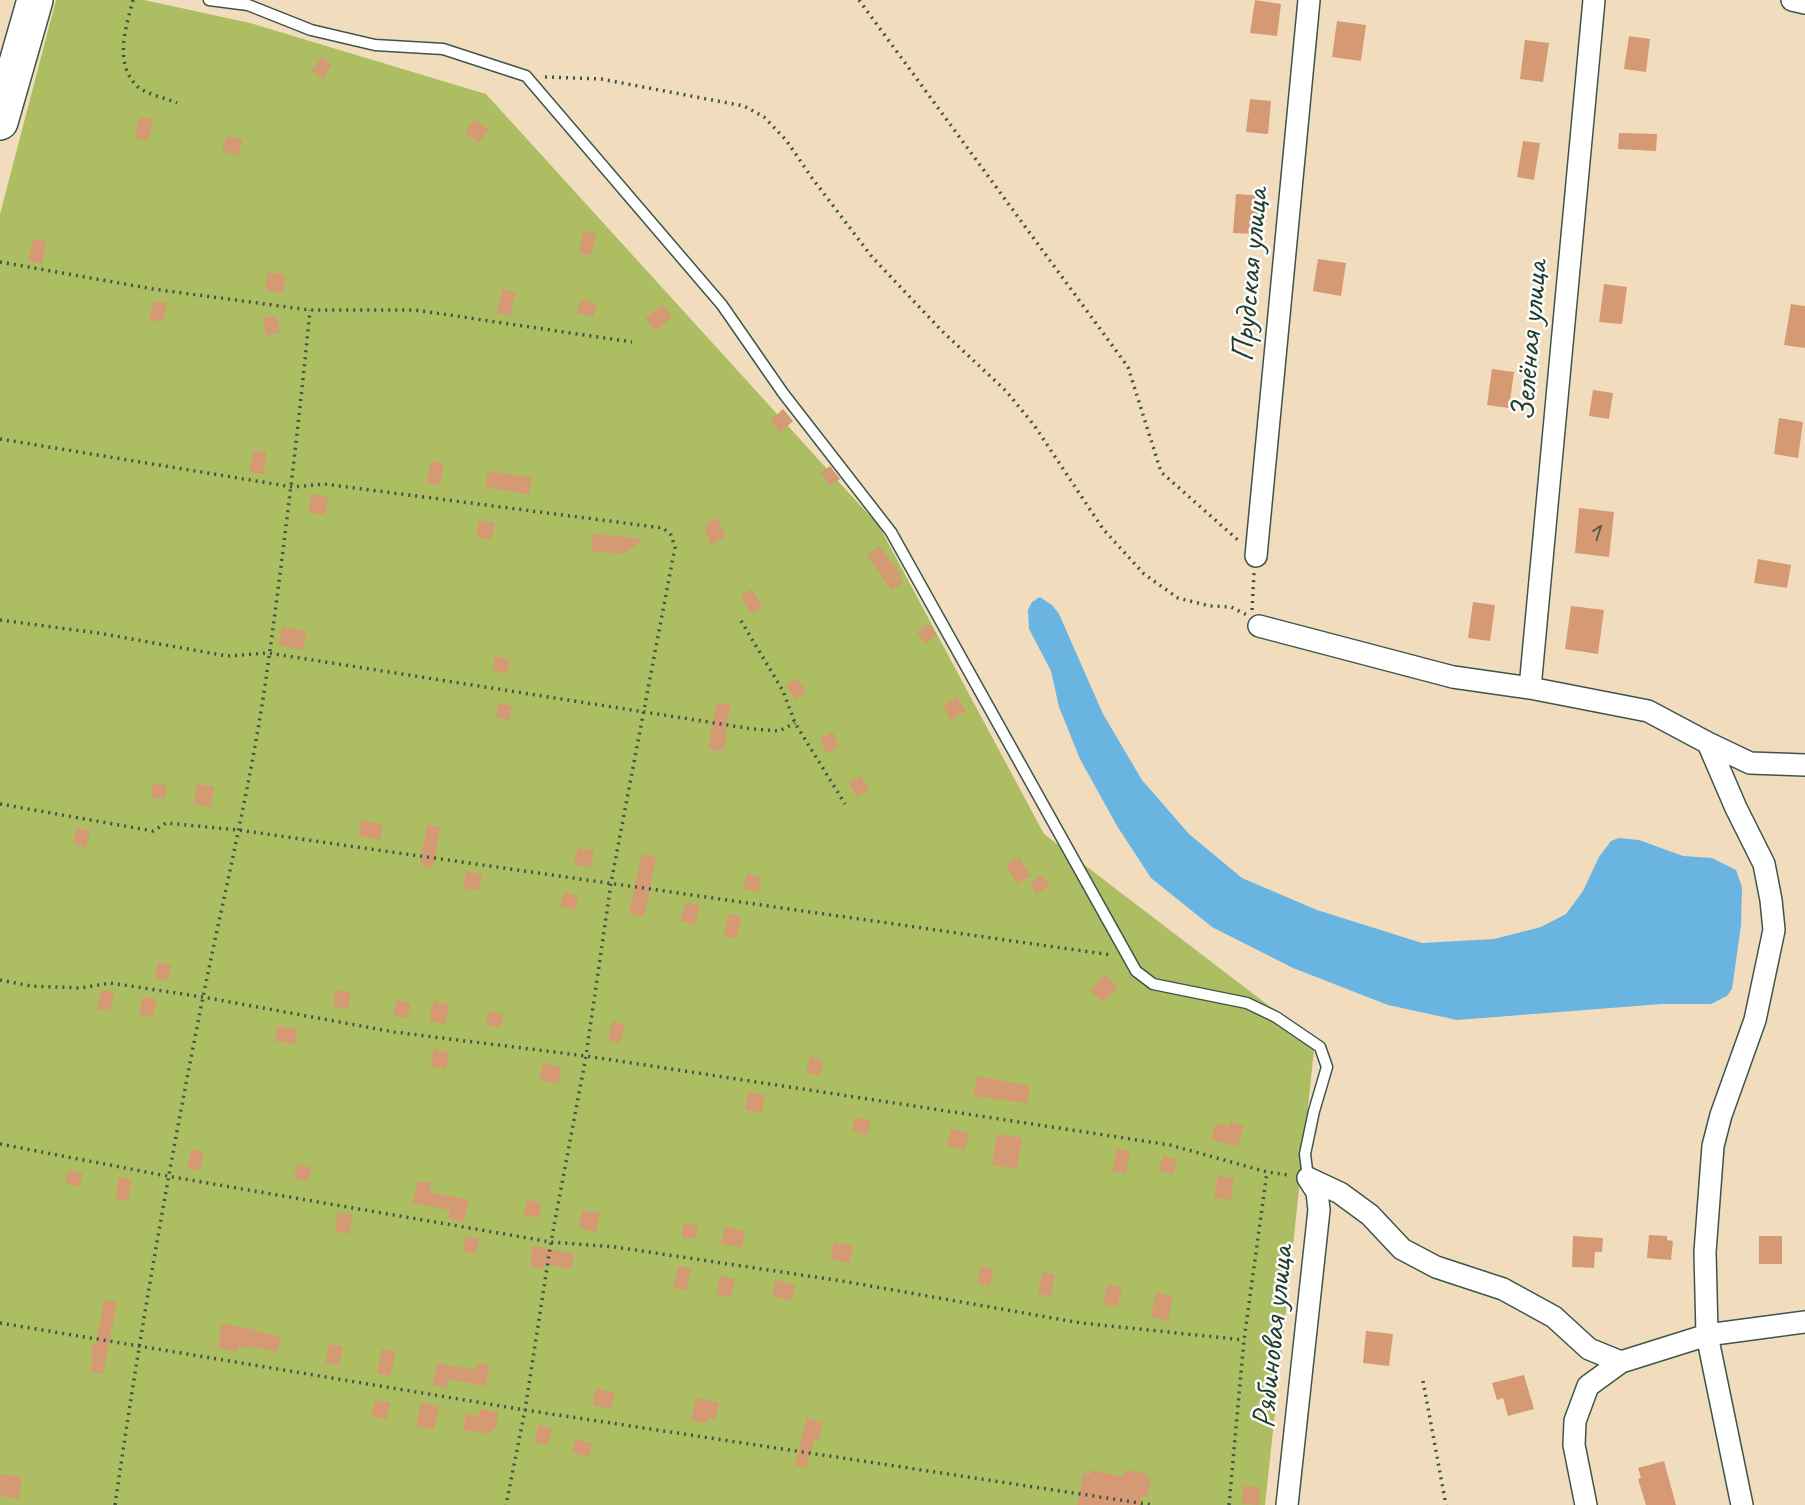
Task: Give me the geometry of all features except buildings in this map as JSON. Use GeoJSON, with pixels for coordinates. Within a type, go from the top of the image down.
{"type":"FeatureCollection","features":[{"type":"Feature","properties":{"kind":"highway"},"geometry":{"type":"LineString","coordinates":[[0,122],[35,0]]}},
{"type":"Feature","properties":{"kind":"street","name":"Прудская улица"},"geometry":{"type":"LineString","coordinates":[[1256,556],[1309,0]]}},
{"type":"Feature","properties":{"kind":"street","name":"Зелёная улица"},"geometry":{"type":"LineString","coordinates":[[1530,688],[1594,0]]}},
{"type":"Feature","properties":{"kind":"street"},"geometry":{"type":"LineString","coordinates":[[1792,0],[1805,3]]}},
{"type":"Feature","properties":{"kind":"street"},"geometry":{"type":"LineString","coordinates":[[1259,626],[1453,677],[1530,688],[1648,711],[1750,763],[1805,765]]}},
{"type":"Feature","properties":{"kind":"street"},"geometry":{"type":"LineString","coordinates":[[1708,743],[1764,864],[1774,930],[1755,1020],[1713,1146],[1705,1252],[1707,1335],[1742,1505]]}},
{"type":"Feature","properties":{"kind":"street"},"geometry":{"type":"LineString","coordinates":[[1308,1178],[1340,1193],[1370,1215],[1402,1250],[1436,1267],[1503,1289],[1554,1317],[1589,1349],[1621,1362]]}},
{"type":"Feature","properties":{"kind":"street","name":"Рябиновая улица"},"geometry":{"type":"LineString","coordinates":[[1287,1505],[1319,1210],[1317,1192],[1308,1178]]}},
{"type":"Feature","properties":{"kind":"street"},"geometry":{"type":"LineString","coordinates":[[1586,1505],[1574,1446],[1575,1421],[1588,1386],[1621,1362],[1707,1335],[1805,1322]]}},
{"type":"Feature","properties":{"kind":"lane"},"geometry":{"type":"LineString","coordinates":[[209,0],[248,5],[311,30],[375,44],[443,49],[526,76],[722,305],[783,393],[891,532],[1136,971],[1153,984],[1247,1003],[1276,1017],[1320,1046],[1326,1066],[1305,1154],[1308,1178]]}},
{"type":"Feature","properties":{"kind":"path"},"geometry":{"type":"LineString","coordinates":[[133,0],[126,26],[122,62],[136,87],[177,103]]}},
{"type":"Feature","properties":{"kind":"path"},"geometry":{"type":"LineString","coordinates":[[859,0],[1128,367],[1161,472],[1256,556],[1251,607],[1259,626]]}},
{"type":"Feature","properties":{"kind":"path"},"geometry":{"type":"LineString","coordinates":[[526,76],[601,79],[744,106],[764,117],[786,140],[811,178],[872,257],[942,331],[1006,391],[1034,425],[1103,529],[1144,574],[1178,598],[1210,606],[1231,607],[1244,613],[1259,626]]}},
{"type":"Feature","properties":{"kind":"path"},"geometry":{"type":"LineString","coordinates":[[0,262],[153,289],[310,310],[415,310],[632,342]]}},
{"type":"Feature","properties":{"kind":"path"},"geometry":{"type":"LineString","coordinates":[[115,1505],[138,1346],[167,1176],[238,830],[266,677],[293,487],[310,310]]}},
{"type":"Feature","properties":{"kind":"path"},"geometry":{"type":"LineString","coordinates":[[0,439],[293,487],[324,484],[663,528],[671,535],[675,547],[611,883],[586,1056],[506,1505]]}},
{"type":"Feature","properties":{"kind":"path"},"geometry":{"type":"LineString","coordinates":[[0,620],[98,633],[227,656],[268,653],[753,729],[779,731],[794,723]]}},
{"type":"Feature","properties":{"kind":"path"},"geometry":{"type":"LineString","coordinates":[[741,621],[783,691],[794,723],[845,804]]}},
{"type":"Feature","properties":{"kind":"path"},"geometry":{"type":"LineString","coordinates":[[0,804],[153,831],[166,823],[238,830],[1126,957]]}},
{"type":"Feature","properties":{"kind":"path"},"geometry":{"type":"LineString","coordinates":[[0,980],[31,986],[81,988],[110,984],[203,997],[394,1032],[586,1056],[1170,1145],[1268,1172],[1308,1178]]}},
{"type":"Feature","properties":{"kind":"path"},"geometry":{"type":"LineString","coordinates":[[0,1144],[167,1176],[551,1242],[615,1247],[842,1281],[1081,1323],[1244,1340]]}},
{"type":"Feature","properties":{"kind":"path"},"geometry":{"type":"LineString","coordinates":[[1229,1505],[1244,1340],[1268,1172]]}},
{"type":"Feature","properties":{"kind":"path"},"geometry":{"type":"LineString","coordinates":[[0,1323],[525,1410],[1153,1505]]}},
{"type":"Feature","properties":{"kind":"path"},"geometry":{"type":"LineString","coordinates":[[1423,1381],[1446,1505]]}},
{"type":"Feature","properties":{"kind":"green space"},"geometry":{"type":"Polygon","coordinates":[[[56,0],[144,0],[250,23],[486,94],[879,526],[1044,834],[1315,1041],[1265,1505],[0,1505],[0,214],[56,0]]]}},
{"type":"Feature","properties":{"kind":"water"},"geometry":{"type":"Polygon","coordinates":[[[1040,597],[1059,614],[1103,714],[1142,780],[1189,834],[1242,878],[1317,910],[1422,943],[1494,939],[1541,927],[1566,914],[1583,891],[1599,857],[1611,841],[1619,838],[1639,840],[1683,856],[1712,858],[1736,870],[1742,887],[1741,925],[1732,989],[1727,996],[1711,1004],[1662,1004],[1457,1020],[1388,1005],[1293,968],[1212,927],[1151,878],[1117,826],[1080,759],[1059,707],[1051,671],[1029,629],[1028,610],[1032,602],[1040,597]]]}}]}
